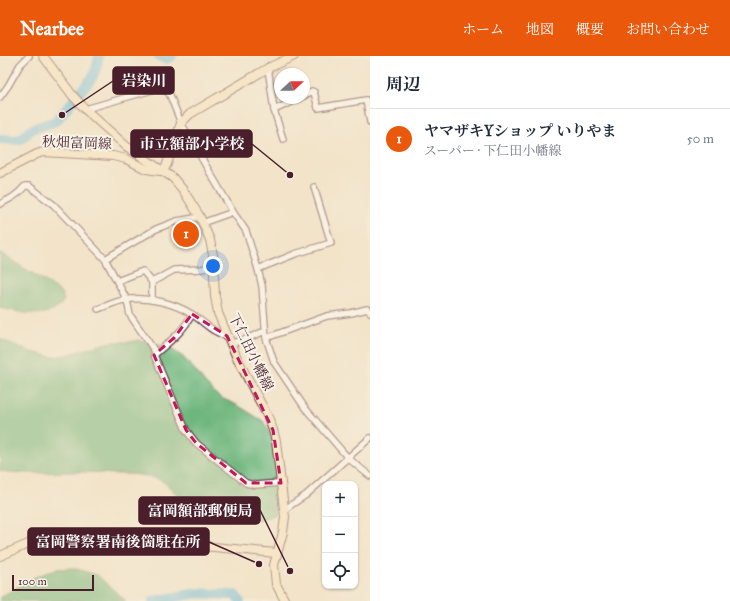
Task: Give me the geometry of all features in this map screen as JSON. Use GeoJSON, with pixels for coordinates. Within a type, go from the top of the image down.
{"type":"FeatureCollection","features":[{"type":"Feature","properties":{"kind":"main road","name":"下仁田小幡線"},"geometry":{"type":"LineString","coordinates":[[43,56],[73,96],[84,108],[126,146],[163,171],[179,184],[201,220],[210,240],[213,255],[216,306],[228,340],[268,417],[273,430],[285,517],[283,532],[276,553],[274,565],[276,584],[285,601]]}},
{"type":"Feature","properties":{"kind":"main road"},"geometry":{"type":"LineString","coordinates":[[163,171],[182,123],[190,114],[268,68],[294,56]]}},
{"type":"Feature","properties":{"kind":"main road","name":"秋畑富岡線"},"geometry":{"type":"LineString","coordinates":[[0,173],[43,152],[113,156],[126,159],[146,169],[158,172],[163,171]]}},
{"type":"Feature","properties":{"kind":"main road"},"geometry":{"type":"LineString","coordinates":[[0,556],[47,536],[60,534],[276,553]]}},
{"type":"Feature","properties":{"kind":"street"},"geometry":{"type":"LineString","coordinates":[[0,97],[20,65],[29,56]]}},
{"type":"Feature","properties":{"kind":"street"},"geometry":{"type":"LineString","coordinates":[[283,139],[274,110],[268,68],[270,64],[284,56]]}},
{"type":"Feature","properties":{"kind":"street"},"geometry":{"type":"LineString","coordinates":[[84,108],[89,108],[158,89],[168,93],[182,123],[233,212],[246,231],[262,286],[266,338],[274,362],[305,408],[348,458],[370,476]]}},
{"type":"Feature","properties":{"kind":"street"},"geometry":{"type":"LineString","coordinates":[[310,92],[314,92],[318,108],[366,100],[370,122]]}},
{"type":"Feature","properties":{"kind":"street"},"geometry":{"type":"LineString","coordinates":[[274,110],[287,104]]}},
{"type":"Feature","properties":{"kind":"street"},"geometry":{"type":"LineString","coordinates":[[0,204],[21,192],[25,186],[29,186],[54,205],[105,259],[127,300],[130,315],[156,353]]}},
{"type":"Feature","properties":{"kind":"street"},"geometry":{"type":"LineString","coordinates":[[258,269],[295,254],[331,243],[314,187]]}},
{"type":"Feature","properties":{"kind":"street"},"geometry":{"type":"LineString","coordinates":[[105,259],[156,229],[177,221],[201,220],[233,212]]}},
{"type":"Feature","properties":{"kind":"street"},"geometry":{"type":"LineString","coordinates":[[152,282],[174,270],[206,268],[213,255]]}},
{"type":"Feature","properties":{"kind":"street"},"geometry":{"type":"LineString","coordinates":[[117,281],[143,271],[152,282],[152,300]]}},
{"type":"Feature","properties":{"kind":"street"},"geometry":{"type":"LineString","coordinates":[[98,310],[127,300],[152,300],[167,302],[192,314],[228,340],[241,341],[266,331]]}},
{"type":"Feature","properties":{"kind":"street"},"geometry":{"type":"LineString","coordinates":[[266,338],[327,316],[367,309],[370,312]]}},
{"type":"Feature","properties":{"kind":"street"},"geometry":{"type":"LineString","coordinates":[[192,314],[174,338],[154,355],[186,430],[196,443],[246,483],[255,485],[281,483]]}},
{"type":"Feature","properties":{"kind":"street"},"geometry":{"type":"LineString","coordinates":[[284,509],[306,495],[370,438]]}},
{"type":"Feature","properties":{"kind":"highlighted area"},"geometry":{"type":"Polygon","coordinates":[[[192,314],[227,336],[273,430],[281,483],[246,483],[196,443],[186,430],[154,355],[174,338],[192,314]]]}},
{"type":"Feature","properties":{"kind":"green space"},"geometry":{"type":"Polygon","coordinates":[[[0,253],[56,288],[62,294],[64,300],[59,307],[52,311],[35,314],[16,312],[0,308],[0,253]]]}},
{"type":"Feature","properties":{"kind":"green space"},"geometry":{"type":"Polygon","coordinates":[[[0,339],[32,352],[53,357],[66,355],[110,342],[129,342],[139,340],[169,347],[183,357],[219,397],[237,405],[263,421],[272,436],[281,475],[275,514],[265,518],[252,520],[225,516],[198,506],[187,500],[177,494],[161,480],[141,475],[86,472],[31,473],[0,471],[0,339]]]}},
{"type":"Feature","properties":{"kind":"green space"},"geometry":{"type":"Polygon","coordinates":[[[74,568],[97,575],[126,601],[0,601],[0,597],[35,577],[56,569],[74,568]]]}},
{"type":"Feature","properties":{"kind":"waterway"},"geometry":{"type":"LineString","coordinates":[[0,139],[21,139],[32,129],[56,121],[92,78],[99,56]]}},
{"type":"Feature","properties":{"kind":"waterway"},"geometry":{"type":"LineString","coordinates":[[158,56],[166,59],[172,56]]}},
{"type":"Feature","properties":{"kind":"waterway"},"geometry":{"type":"LineString","coordinates":[[153,601],[197,593],[235,595],[240,601]]}},
{"type":"Feature","properties":{"kind":"place","name":"岩染川"},"geometry":{"type":"Point","coordinates":[62,115]}},
{"type":"Feature","properties":{"kind":"place","name":"市立額部小学校"},"geometry":{"type":"Point","coordinates":[290,175]}},
{"type":"Feature","properties":{"kind":"place","name":"ヤマザキYショップ いりやま"},"geometry":{"type":"Point","coordinates":[186,234]}},
{"type":"Feature","properties":{"kind":"place","name":"富岡警察署南後箇駐在所"},"geometry":{"type":"Point","coordinates":[259,564]}},
{"type":"Feature","properties":{"kind":"place","name":"富岡額部郵便局"},"geometry":{"type":"Point","coordinates":[290,571]}}]}
